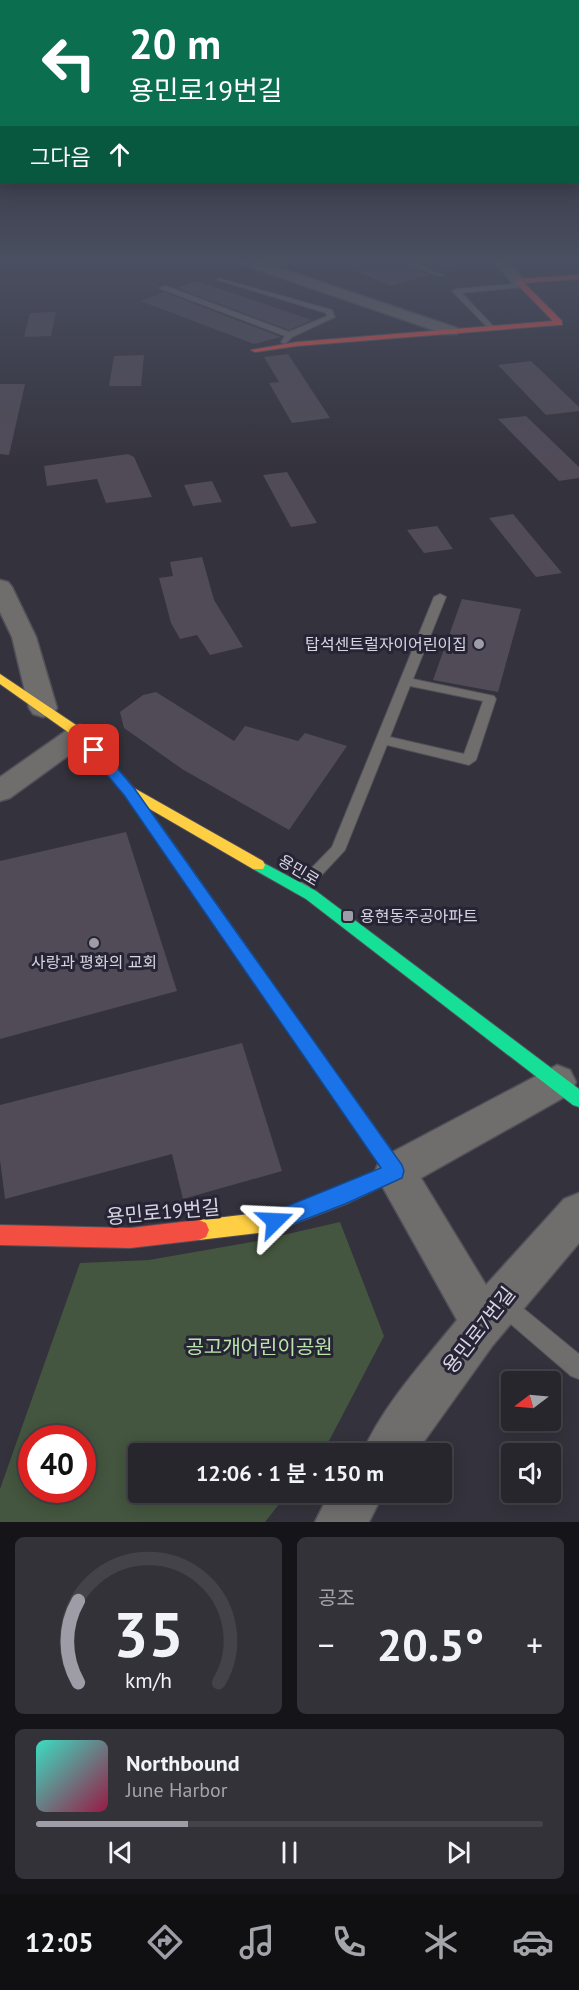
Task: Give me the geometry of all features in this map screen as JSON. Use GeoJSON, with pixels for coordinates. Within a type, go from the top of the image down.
{"type":"FeatureCollection","features":[{"type":"Feature","properties":{"kind":"street"},"geometry":{"type":"LineString","coordinates":[[255,350],[286,341],[464,330]]}},
{"type":"Feature","properties":{"kind":"street"},"geometry":{"type":"LineString","coordinates":[[0,587],[24,637],[43,708]]}},
{"type":"Feature","properties":{"kind":"street","name":"용민로"},"geometry":{"type":"LineString","coordinates":[[0,678],[80,734],[129,791],[300,889],[568,1090]]}},
{"type":"Feature","properties":{"kind":"street"},"geometry":{"type":"LineString","coordinates":[[0,791],[80,734]]}},
{"type":"Feature","properties":{"kind":"street"},"geometry":{"type":"LineString","coordinates":[[129,791],[493,1313]]}},
{"type":"Feature","properties":{"kind":"street"},"geometry":{"type":"LineString","coordinates":[[395,1171],[568,1090]]}},
{"type":"Feature","properties":{"kind":"street","name":"용민로19번길"},"geometry":{"type":"LineString","coordinates":[[0,1235],[130,1238],[275,1221],[339,1197],[395,1171]]}},
{"type":"Feature","properties":{"kind":"street","name":"용민로7번길"},"geometry":{"type":"LineString","coordinates":[[393,1443],[412,1415],[540,1253],[579,1213]]}},
{"type":"Feature","properties":{"kind":"street"},"geometry":{"type":"LineString","coordinates":[[340,1522],[353,1503]]}},
{"type":"Feature","properties":{"kind":"lane"},"geometry":{"type":"LineString","coordinates":[[261,330],[286,341],[306,330]]}},
{"type":"Feature","properties":{"kind":"lane"},"geometry":{"type":"LineString","coordinates":[[300,889],[338,850],[440,597]]}},
{"type":"Feature","properties":{"kind":"lane"},"geometry":{"type":"LineString","coordinates":[[382,740],[469,760],[490,699],[406,681]]}},
{"type":"Feature","properties":{"kind":"lane"},"geometry":{"type":"LineString","coordinates":[[493,1313],[579,1368]]}},
{"type":"Feature","properties":{"kind":"green space","name":"공고개어린이공원"},"geometry":{"type":"Polygon","coordinates":[[[340,1222],[384,1336],[327,1443],[128,1443],[128,1503],[280,1503],[265,1522],[0,1522],[0,1489],[18,1438],[18,1503],[96,1503],[96,1425],[23,1425],[80,1263],[149,1260],[257,1241],[340,1222]]]}},
{"type":"Feature","properties":{"kind":"building"},"geometry":{"type":"Polygon","coordinates":[[[26,330],[52,330],[51,336],[24,337],[26,330]]]}},
{"type":"Feature","properties":{"kind":"building"},"geometry":{"type":"Polygon","coordinates":[[[217,330],[263,330],[281,337],[254,344],[217,330]]]}},
{"type":"Feature","properties":{"kind":"building"},"geometry":{"type":"Polygon","coordinates":[[[288,354],[330,418],[292,423],[269,383],[279,382],[264,357],[288,354]]]}},
{"type":"Feature","properties":{"kind":"building"},"geometry":{"type":"Polygon","coordinates":[[[144,355],[141,386],[109,386],[114,356],[144,355]]]}},
{"type":"Feature","properties":{"kind":"building"},"geometry":{"type":"Polygon","coordinates":[[[531,361],[579,407],[579,411],[546,415],[498,365],[531,361]]]}},
{"type":"Feature","properties":{"kind":"building"},"geometry":{"type":"Polygon","coordinates":[[[0,384],[25,384],[9,455],[0,454],[0,384]]]}},
{"type":"Feature","properties":{"kind":"building"},"geometry":{"type":"Polygon","coordinates":[[[526,416],[579,467],[579,478],[559,481],[498,419],[526,416]]]}},
{"type":"Feature","properties":{"kind":"building"},"geometry":{"type":"Polygon","coordinates":[[[128,454],[134,457],[152,497],[106,503],[97,479],[47,486],[44,466],[128,454]]]}},
{"type":"Feature","properties":{"kind":"building"},"geometry":{"type":"Polygon","coordinates":[[[287,472],[317,523],[291,527],[263,475],[287,472]]]}},
{"type":"Feature","properties":{"kind":"building"},"geometry":{"type":"Polygon","coordinates":[[[212,481],[222,502],[193,506],[184,485],[212,481]]]}},
{"type":"Feature","properties":{"kind":"building"},"geometry":{"type":"Polygon","coordinates":[[[513,514],[562,573],[536,577],[489,518],[513,514]]]}},
{"type":"Feature","properties":{"kind":"building"},"geometry":{"type":"Polygon","coordinates":[[[437,526],[453,549],[424,553],[407,530],[437,526]]]}},
{"type":"Feature","properties":{"kind":"building"},"geometry":{"type":"Polygon","coordinates":[[[202,557],[214,600],[243,647],[210,655],[197,635],[180,639],[171,623],[159,578],[173,576],[170,562],[202,557]]]}},
{"type":"Feature","properties":{"kind":"building","name":"탑석센트럴자이어린이집"},"geometry":{"type":"Polygon","coordinates":[[[462,599],[521,609],[498,692],[433,680],[462,599]]]}},
{"type":"Feature","properties":{"kind":"building"},"geometry":{"type":"Polygon","coordinates":[[[156,692],[234,741],[245,726],[298,741],[305,733],[347,746],[289,830],[182,769],[124,728],[120,712],[143,695],[156,692]]]}},
{"type":"Feature","properties":{"kind":"building"},"geometry":{"type":"Polygon","coordinates":[[[126,832],[177,991],[0,1039],[0,861],[126,832]]]}},
{"type":"Feature","properties":{"kind":"building"},"geometry":{"type":"Polygon","coordinates":[[[242,1043],[282,1171],[183,1199],[172,1154],[5,1199],[0,1160],[0,1105],[242,1043]]]}},
{"type":"Feature","properties":{"kind":"traffic: fast"},"geometry":{"type":"LineString","coordinates":[[129,791],[310,1050]]}},
{"type":"Feature","properties":{"kind":"traffic: fast"},"geometry":{"type":"LineString","coordinates":[[258,865],[311,895],[579,1099]]}},
{"type":"Feature","properties":{"kind":"traffic: slow"},"geometry":{"type":"LineString","coordinates":[[0,678],[80,734],[129,791],[258,865]]}},
{"type":"Feature","properties":{"kind":"traffic: slow"},"geometry":{"type":"LineString","coordinates":[[199,1230],[275,1221],[339,1197],[395,1171],[310,1050]]}},
{"type":"Feature","properties":{"kind":"traffic: jam"},"geometry":{"type":"LineString","coordinates":[[255,350],[297,344],[471,330]]}},
{"type":"Feature","properties":{"kind":"traffic: jam"},"geometry":{"type":"LineString","coordinates":[[0,1235],[130,1238],[199,1230]]}},
{"type":"Feature","properties":{"kind":"place","name":"탑석센트럴자이어린이집"},"geometry":{"type":"Point","coordinates":[479,644]}},
{"type":"Feature","properties":{"kind":"place","name":"용현동주공아파트"},"geometry":{"type":"Point","coordinates":[348,916]}},
{"type":"Feature","properties":{"kind":"place","name":"사랑과 평화의 교회"},"geometry":{"type":"Point","coordinates":[94,943]}},
{"type":"Feature","properties":{"kind":"route"},"geometry":{"type":"LineString","coordinates":[[94,750],[129,791],[395,1171],[339,1197],[275,1221]]}}]}
